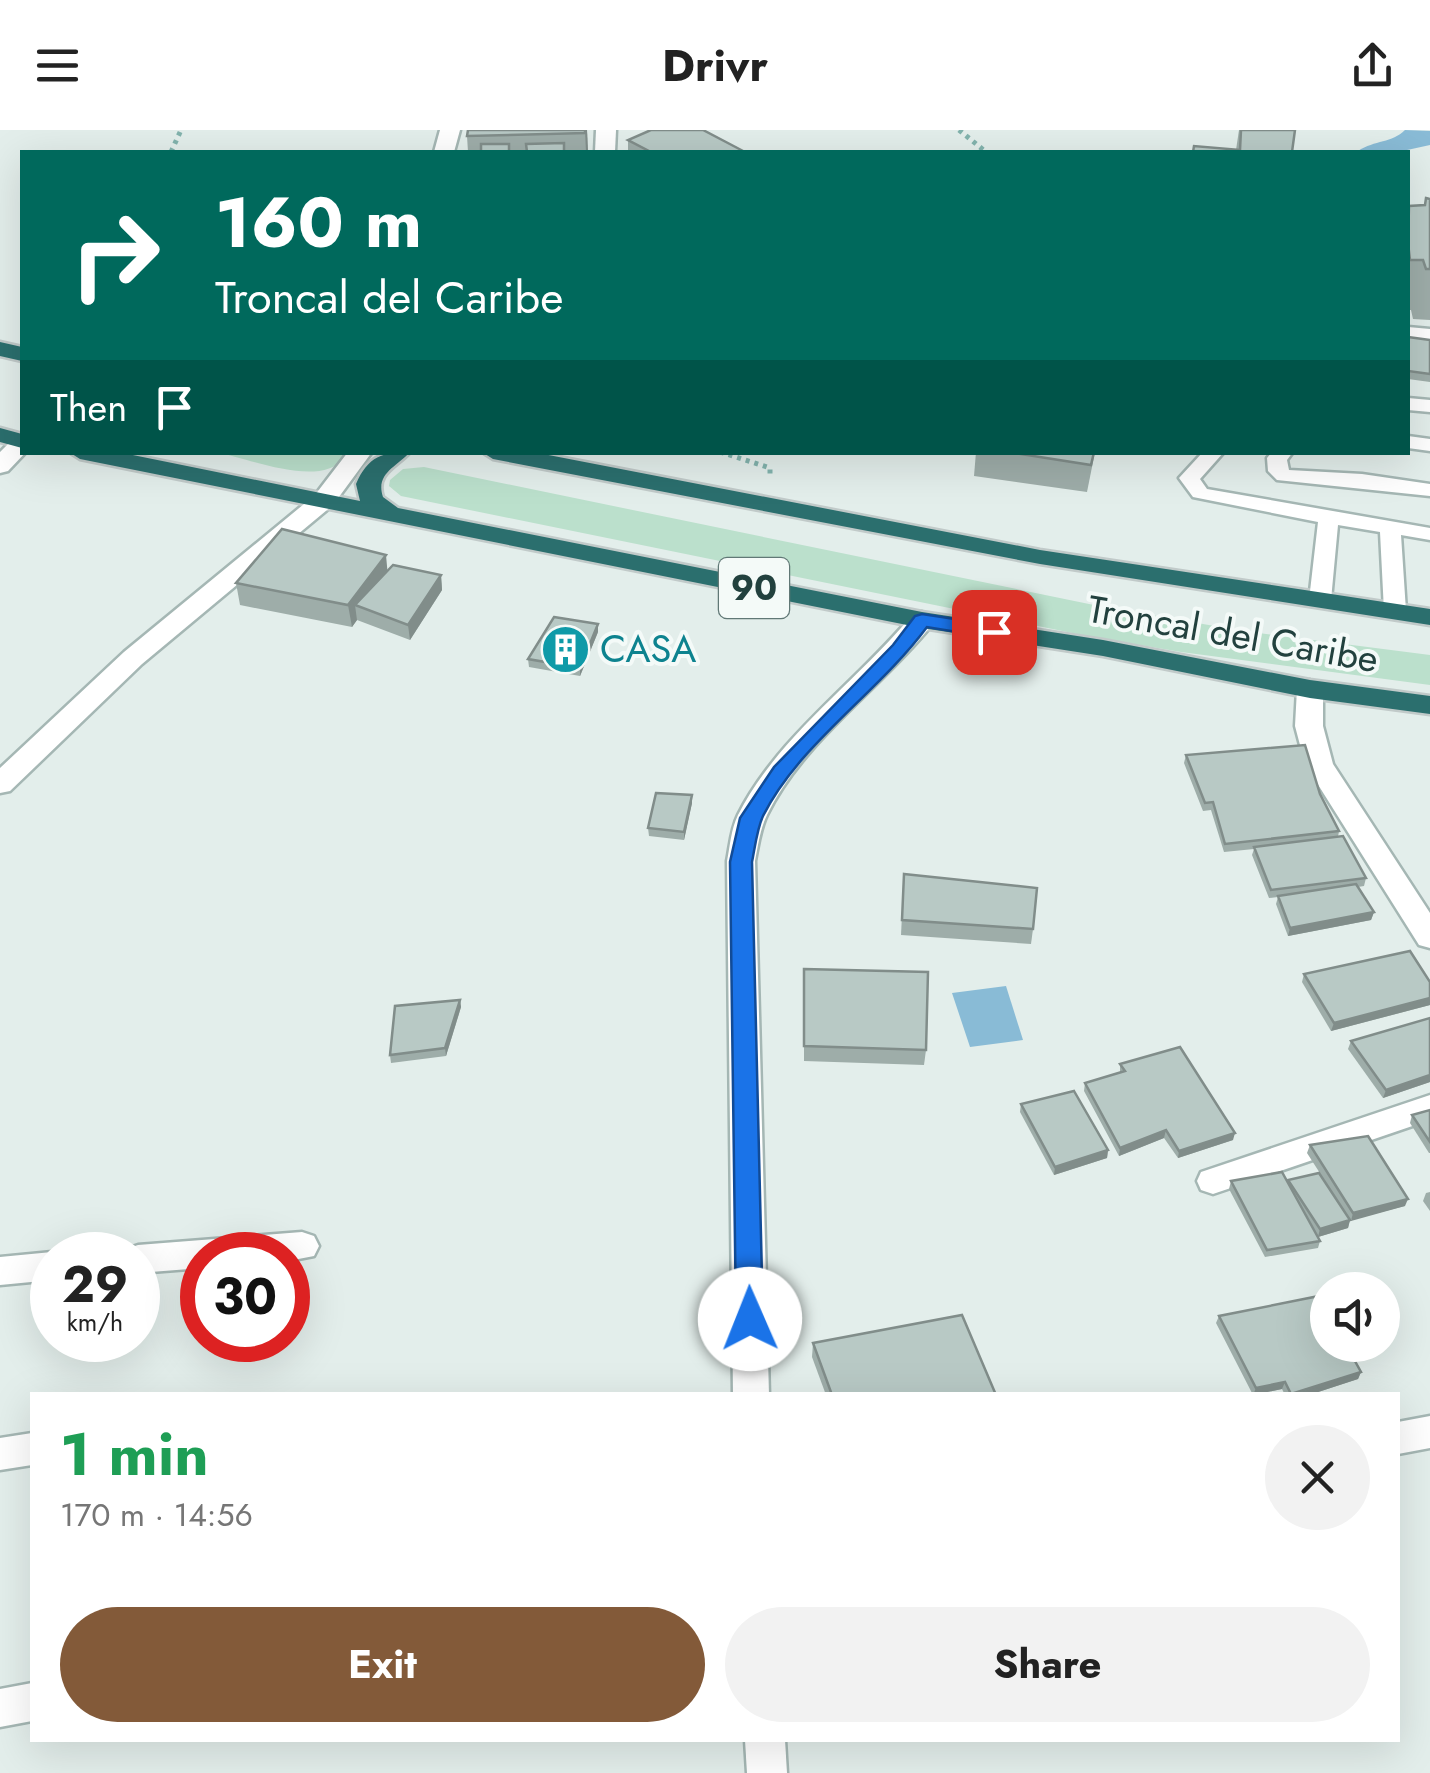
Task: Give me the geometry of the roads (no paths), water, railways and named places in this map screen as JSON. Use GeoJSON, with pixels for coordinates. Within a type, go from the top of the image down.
{"type":"FeatureCollection","features":[{"type":"Feature","properties":{"kind":"highway","name":"Troncal del Caribe"},"geometry":{"type":"LineString","coordinates":[[95,455],[922,620],[1102,648],[1310,689],[1430,705]]}},
{"type":"Feature","properties":{"kind":"highway"},"geometry":{"type":"LineString","coordinates":[[393,455],[380,463],[368,479],[368,496],[382,511],[406,520]]}},
{"type":"Feature","properties":{"kind":"highway","name":"Troncal del Caribe"},"geometry":{"type":"LineString","coordinates":[[509,455],[1040,557],[1430,616]]}},
{"type":"Feature","properties":{"kind":"street"},"geometry":{"type":"LineString","coordinates":[[0,466],[20,444]]}},
{"type":"Feature","properties":{"kind":"street"},"geometry":{"type":"LineString","coordinates":[[0,784],[134,658],[324,500],[360,455]]}},
{"type":"Feature","properties":{"kind":"street"},"geometry":{"type":"LineString","coordinates":[[751,1392],[741,862],[751,818],[781,772],[900,649],[922,620]]}},
{"type":"Feature","properties":{"kind":"street"},"geometry":{"type":"LineString","coordinates":[[1310,689],[1310,726],[1319,764],[1430,937]]}},
{"type":"Feature","properties":{"kind":"street"},"geometry":{"type":"LineString","coordinates":[[1213,1181],[1430,1107]]}},
{"type":"Feature","properties":{"kind":"street"},"geometry":{"type":"LineString","coordinates":[[0,1271],[30,1268]]}},
{"type":"Feature","properties":{"kind":"street"},"geometry":{"type":"LineString","coordinates":[[1400,1438],[1430,1432]]}},
{"type":"Feature","properties":{"kind":"street"},"geometry":{"type":"LineString","coordinates":[[0,1454],[30,1449]]}},
{"type":"Feature","properties":{"kind":"street"},"geometry":{"type":"LineString","coordinates":[[0,1708],[30,1702]]}},
{"type":"Feature","properties":{"kind":"street"},"geometry":{"type":"LineString","coordinates":[[765,1742],[767,1773]]}},
{"type":"Feature","properties":{"kind":"lane"},"geometry":{"type":"LineString","coordinates":[[1212,455],[1188,478],[1200,493],[1430,534]]}},
{"type":"Feature","properties":{"kind":"lane"},"geometry":{"type":"LineString","coordinates":[[1246,504],[1257,486],[1281,462],[1295,478],[1362,480],[1430,490]]}},
{"type":"Feature","properties":{"kind":"lane"},"geometry":{"type":"LineString","coordinates":[[1320,600],[1329,517]]}},
{"type":"Feature","properties":{"kind":"lane"},"geometry":{"type":"LineString","coordinates":[[1390,526],[1396,611]]}},
{"type":"Feature","properties":{"kind":"water"},"geometry":{"type":"Polygon","coordinates":[[[1405,130],[1430,131],[1430,145],[1407,150],[1360,150],[1371,145],[1405,130]]]}},
{"type":"Feature","properties":{"kind":"water"},"geometry":{"type":"Polygon","coordinates":[[[1006,986],[1023,1040],[970,1047],[952,993],[1006,986]]]}},
{"type":"Feature","properties":{"kind":"place","name":"CASA"},"geometry":{"type":"Point","coordinates":[565,649]}}]}
